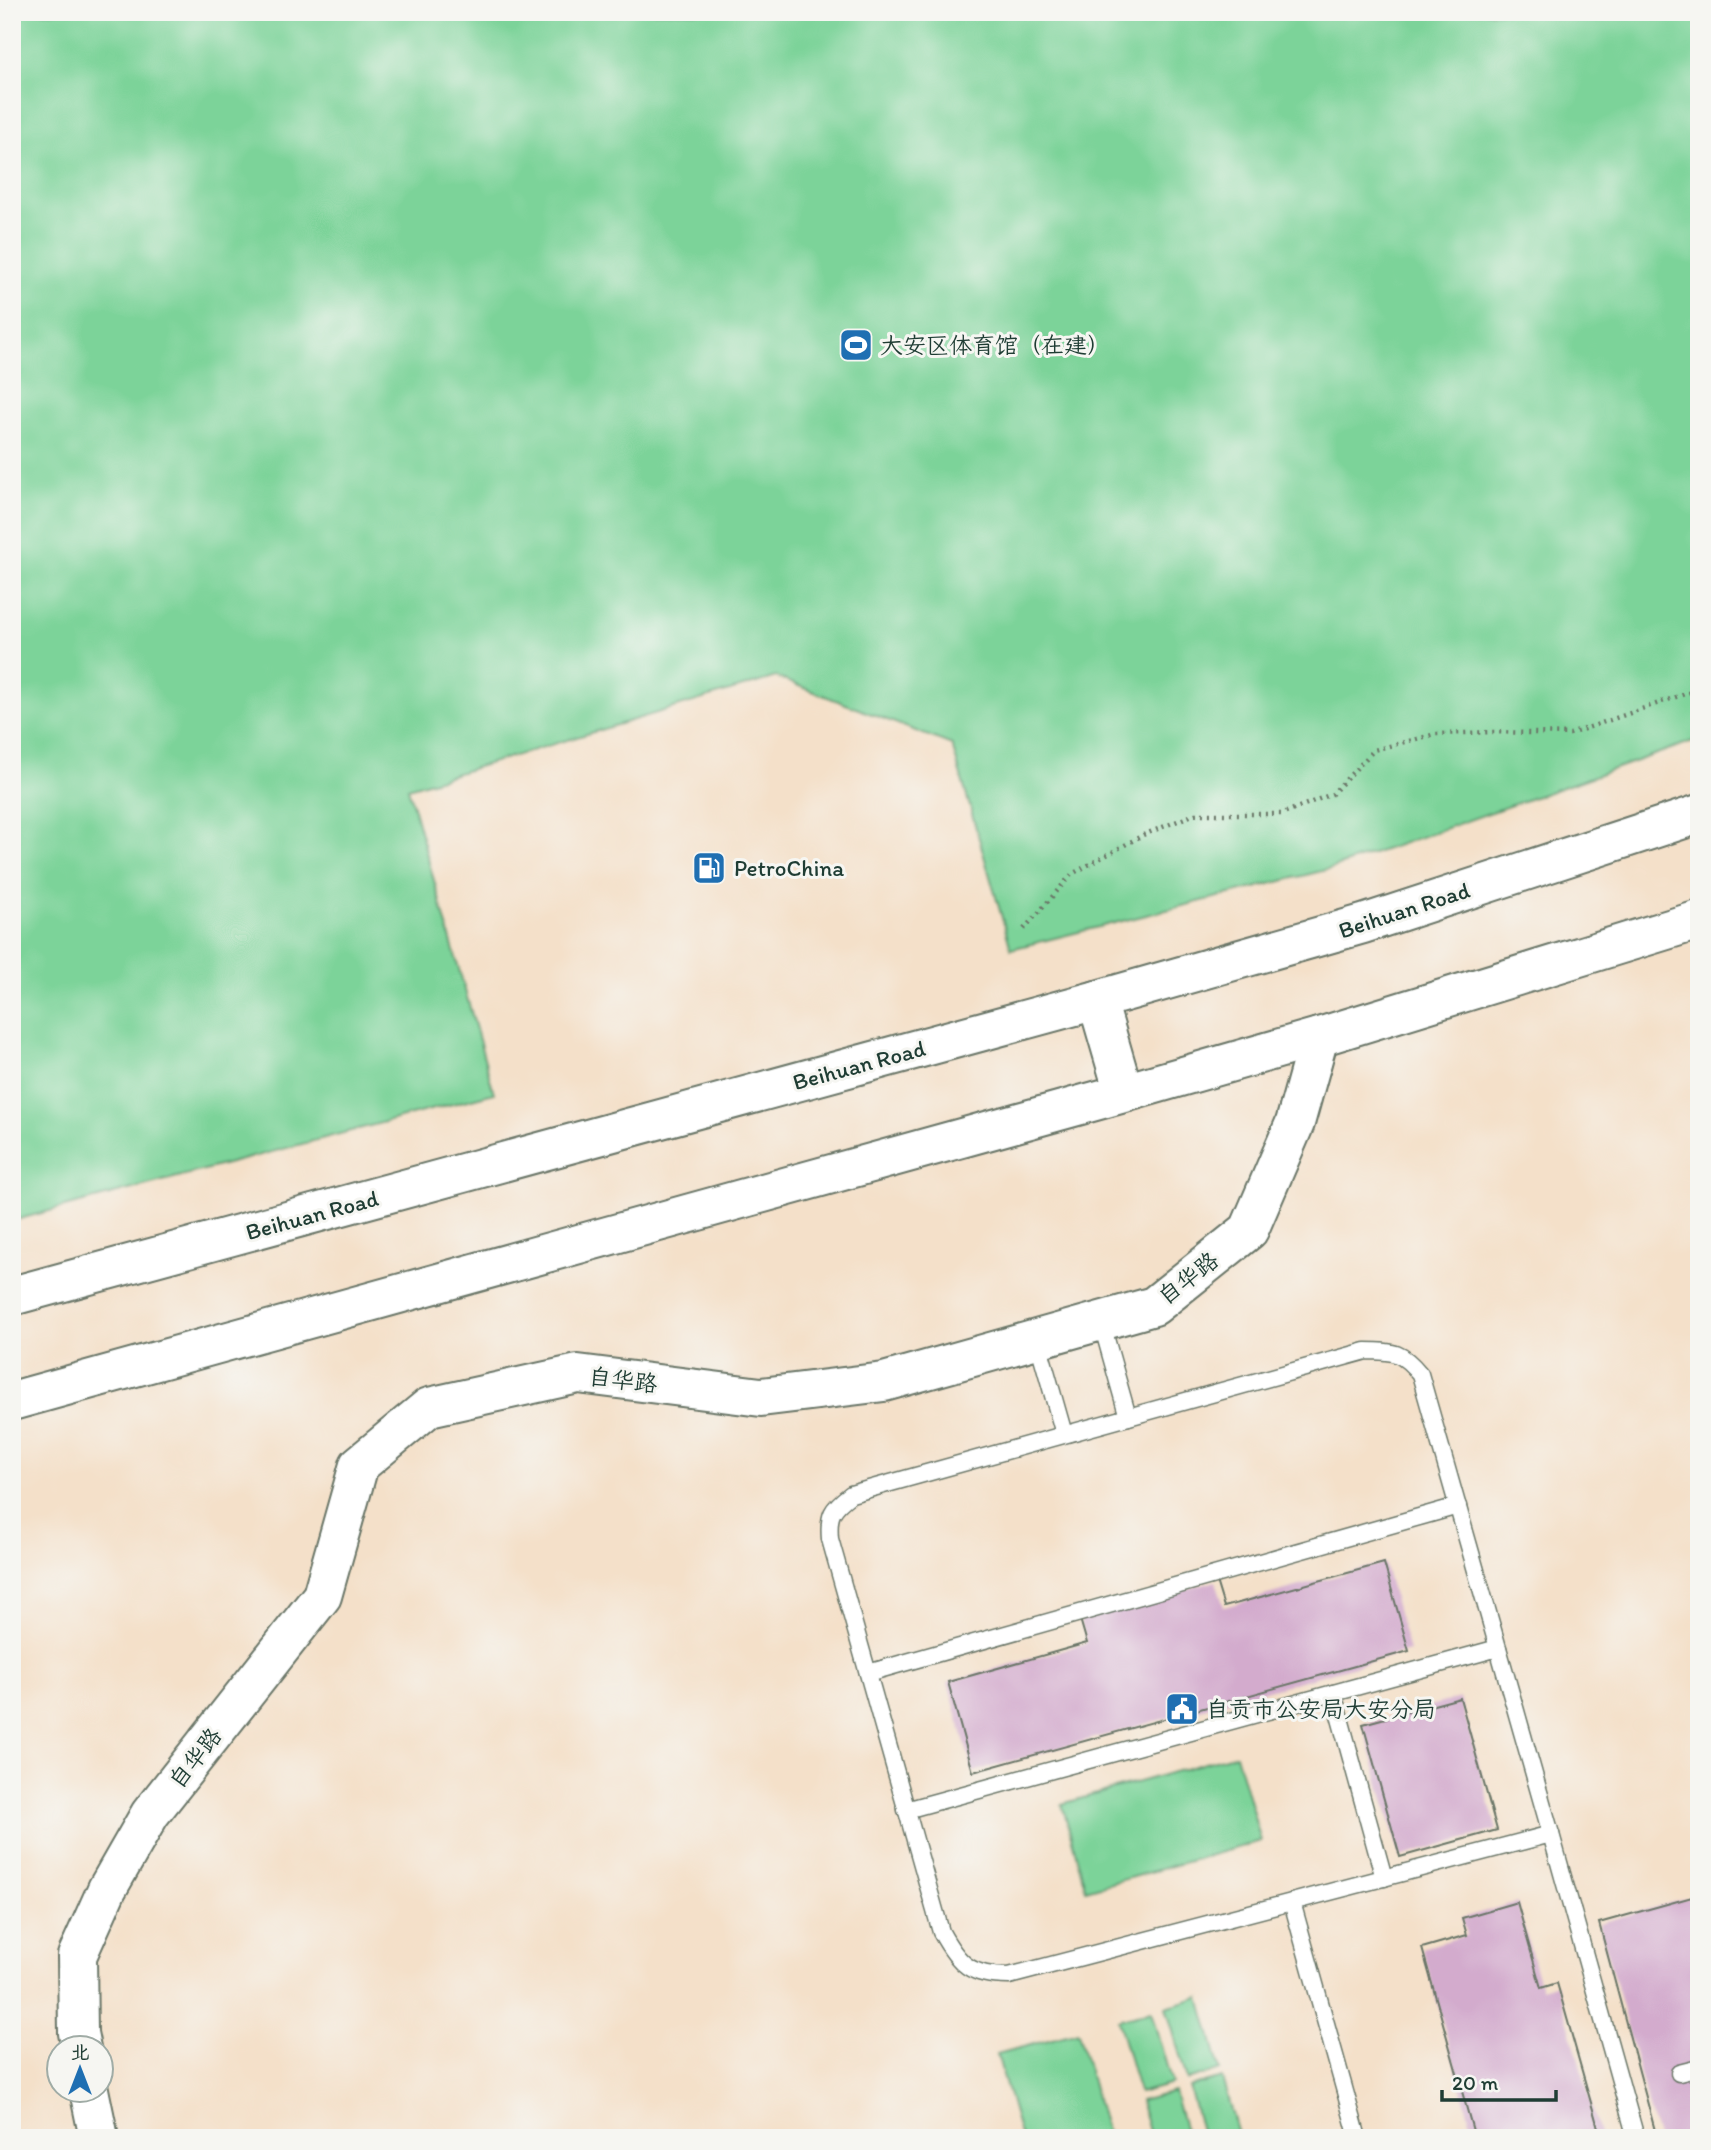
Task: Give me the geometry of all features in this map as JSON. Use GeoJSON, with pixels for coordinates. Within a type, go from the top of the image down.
{"type":"FeatureCollection","features":[{"type":"Feature","properties":{"kind":"main road","name":"Beihuan Road"},"geometry":{"type":"LineString","coordinates":[[12,1296],[1097,1000],[1363,924],[1699,814]]}},
{"type":"Feature","properties":{"kind":"main road"},"geometry":{"type":"LineString","coordinates":[[12,1401],[1124,1093],[1319,1037],[1699,920]]}},
{"type":"Feature","properties":{"kind":"main road"},"geometry":{"type":"LineString","coordinates":[[1097,1000],[1124,1093]]}},
{"type":"Feature","properties":{"kind":"main road","name":"自华路"},"geometry":{"type":"LineString","coordinates":[[78,2035],[77,1955],[107,1889],[150,1814],[322,1596],[359,1465],[429,1407],[578,1374],[761,1397],[884,1382],[1154,1306],[1248,1230],[1295,1123],[1319,1037]]}},
{"type":"Feature","properties":{"kind":"main road"},"geometry":{"type":"LineString","coordinates":[[92,2104],[99,2138]]}},
{"type":"Feature","properties":{"kind":"lane"},"geometry":{"type":"LineString","coordinates":[[1101,1321],[1128,1417]]}},
{"type":"Feature","properties":{"kind":"lane"},"geometry":{"type":"LineString","coordinates":[[1037,1339],[1064,1434]]}},
{"type":"Feature","properties":{"kind":"lane"},"geometry":{"type":"LineString","coordinates":[[1551,1834],[1009,1976],[989,1976],[972,1971],[953,1954],[941,1932],[830,1539],[829,1521],[836,1505],[851,1494],[1366,1351],[1388,1351],[1407,1358],[1420,1374],[1551,1834],[1636,2138]]}},
{"type":"Feature","properties":{"kind":"lane"},"geometry":{"type":"LineString","coordinates":[[868,1673],[1458,1506]]}},
{"type":"Feature","properties":{"kind":"lane"},"geometry":{"type":"LineString","coordinates":[[906,1810],[1498,1648]]}},
{"type":"Feature","properties":{"kind":"lane"},"geometry":{"type":"LineString","coordinates":[[1333,1693],[1384,1878]]}},
{"type":"Feature","properties":{"kind":"lane"},"geometry":{"type":"LineString","coordinates":[[1292,1902],[1358,2138]]}},
{"type":"Feature","properties":{"kind":"lane"},"geometry":{"type":"LineString","coordinates":[[1679,2073],[1699,2068]]}},
{"type":"Feature","properties":{"kind":"path"},"geometry":{"type":"LineString","coordinates":[[1024,929],[1072,874],[1143,835],[1195,814],[1281,814],[1332,794],[1374,750],[1436,734],[1570,734],[1699,690]]}},
{"type":"Feature","properties":{"kind":"green space","name":"大安区体育馆（在建）"},"geometry":{"type":"Polygon","coordinates":[[[12,12],[1699,12],[1699,739],[1330,869],[1011,949],[952,745],[776,677],[408,788],[494,1093],[12,1221],[12,12]]]}},
{"type":"Feature","properties":{"kind":"green space"},"geometry":{"type":"Polygon","coordinates":[[[1236,1754],[1261,1841],[1086,1890],[1062,1804],[1236,1754]]]}},
{"type":"Feature","properties":{"kind":"green space"},"geometry":{"type":"Polygon","coordinates":[[[1200,1997],[1220,2070],[1187,2080],[1166,2007],[1200,1997]]]}},
{"type":"Feature","properties":{"kind":"green space"},"geometry":{"type":"Polygon","coordinates":[[[1151,2011],[1172,2084],[1139,2093],[1118,2020],[1151,2011]]]}},
{"type":"Feature","properties":{"kind":"green space"},"geometry":{"type":"Polygon","coordinates":[[[1078,2032],[1108,2138],[1021,2138],[997,2054],[1078,2032]]]}},
{"type":"Feature","properties":{"kind":"green space"},"geometry":{"type":"Polygon","coordinates":[[[1222,2078],[1239,2138],[1203,2138],[1189,2087],[1222,2078]]]}},
{"type":"Feature","properties":{"kind":"green space"},"geometry":{"type":"Polygon","coordinates":[[[1174,2092],[1187,2138],[1151,2138],[1140,2101],[1174,2092]]]}},
{"type":"Feature","properties":{"kind":"building"},"geometry":{"type":"Polygon","coordinates":[[[1384,1563],[1409,1651],[973,1772],[948,1682],[1087,1643],[1080,1619],[1216,1581],[1224,1607],[1384,1563]]]}},
{"type":"Feature","properties":{"kind":"building"},"geometry":{"type":"Polygon","coordinates":[[[1460,1698],[1497,1830],[1400,1857],[1363,1724],[1460,1698]]]}},
{"type":"Feature","properties":{"kind":"building"},"geometry":{"type":"Polygon","coordinates":[[[1699,1895],[1699,2138],[1657,2138],[1599,1923],[1699,1895]]]}},
{"type":"Feature","properties":{"kind":"building"},"geometry":{"type":"Polygon","coordinates":[[[1517,1902],[1541,1988],[1557,1983],[1601,2138],[1475,2138],[1422,1948],[1467,1935],[1462,1918],[1517,1902]]]}},
{"type":"Feature","properties":{"kind":"place","name":"大安区体育馆（在建）"},"geometry":{"type":"Point","coordinates":[856,345]}},
{"type":"Feature","properties":{"kind":"place","name":"PetroChina"},"geometry":{"type":"Point","coordinates":[709,868]}},
{"type":"Feature","properties":{"kind":"place","name":"自贡市公安局大安分局"},"geometry":{"type":"Point","coordinates":[1182,1709]}}]}
